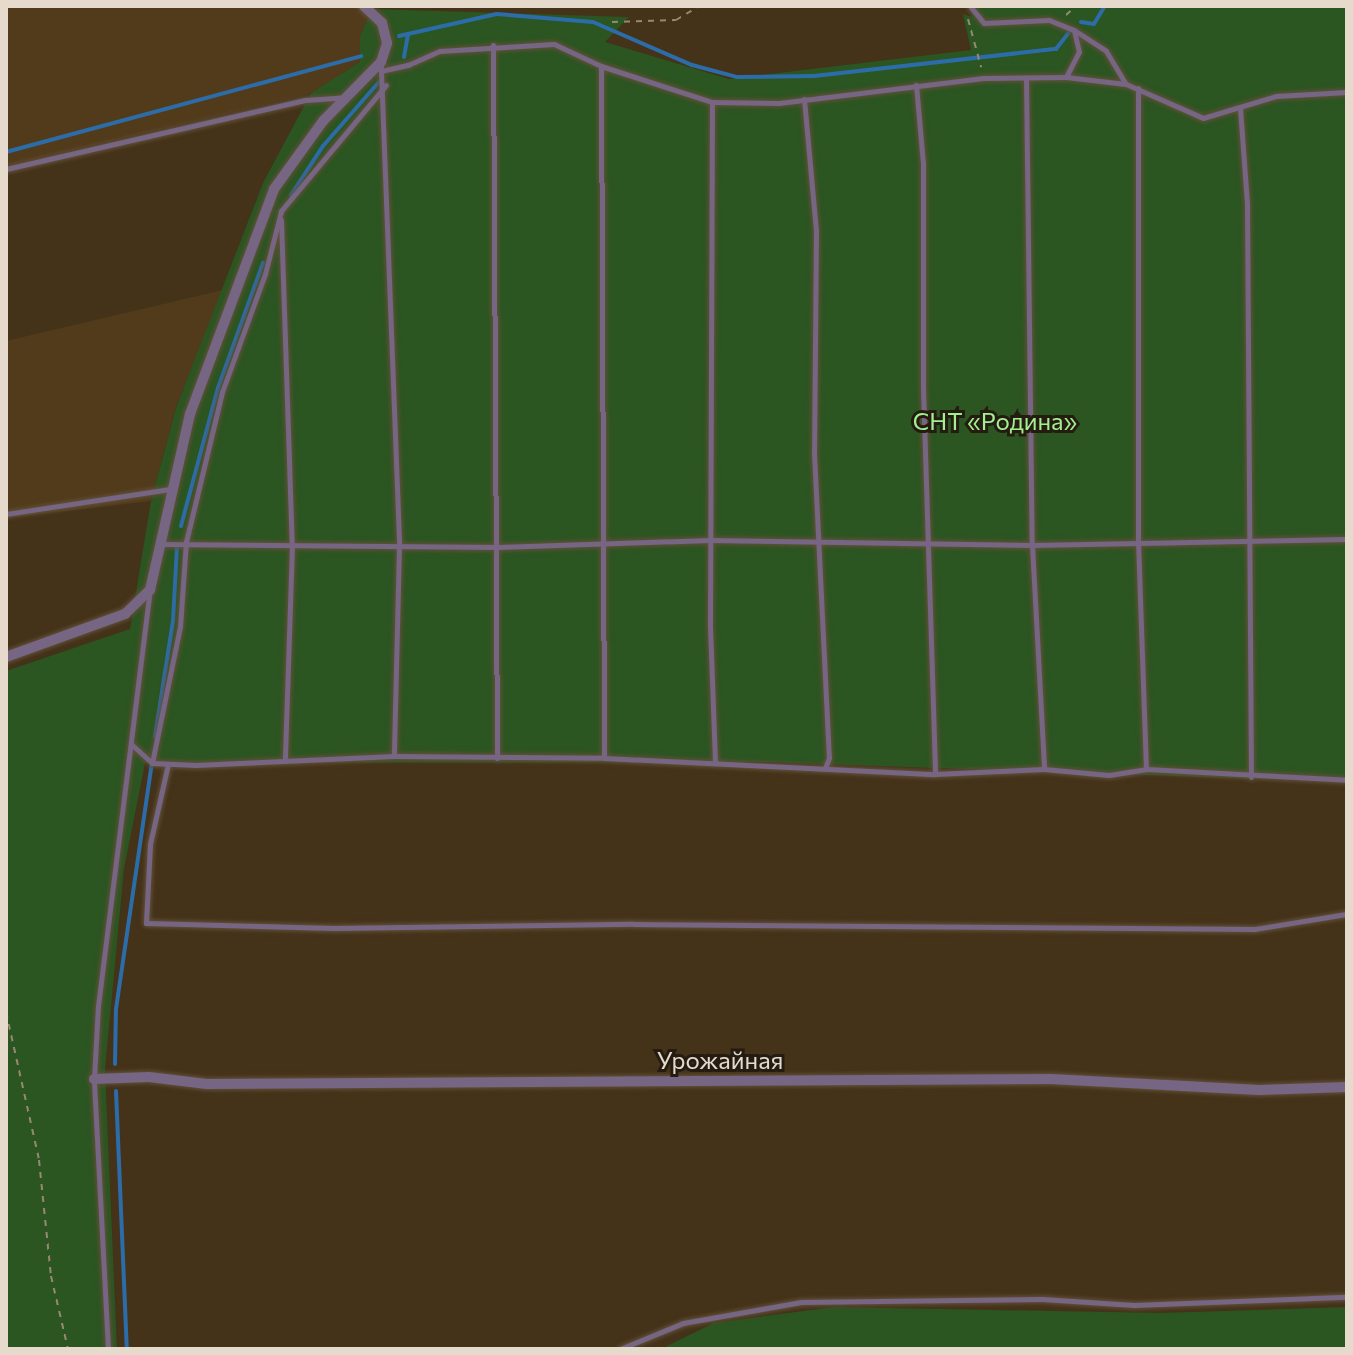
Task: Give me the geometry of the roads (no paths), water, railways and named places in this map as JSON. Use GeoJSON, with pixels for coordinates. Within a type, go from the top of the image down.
{"type":"FeatureCollection","features":[{"type":"Feature","properties":{"kind":"street"},"geometry":{"type":"LineString","coordinates":[[6,657],[125,614],[150,590],[169,489],[190,414],[274,189],[323,121],[381,66],[387,43],[382,23],[364,6]]}},
{"type":"Feature","properties":{"kind":"street","name":"Урожайная"},"geometry":{"type":"LineString","coordinates":[[94,1079],[149,1077],[207,1084],[1051,1079],[1259,1090],[1347,1087]]}},
{"type":"Feature","properties":{"kind":"lane"},"geometry":{"type":"LineString","coordinates":[[970,6],[984,23],[1049,20],[1074,30],[1106,51],[1126,84]]}},
{"type":"Feature","properties":{"kind":"lane"},"geometry":{"type":"LineString","coordinates":[[1066,77],[1079,52],[1074,30]]}},
{"type":"Feature","properties":{"kind":"lane"},"geometry":{"type":"LineString","coordinates":[[394,756],[399,546],[386,85],[381,66],[440,51],[493,45],[554,44],[601,66],[712,102],[754,105],[916,85],[1066,77],[1126,84],[1203,118],[1276,96],[1347,92]]}},
{"type":"Feature","properties":{"kind":"lane"},"geometry":{"type":"LineString","coordinates":[[493,45],[497,758]]}},
{"type":"Feature","properties":{"kind":"lane"},"geometry":{"type":"LineString","coordinates":[[601,66],[606,546],[604,758]]}},
{"type":"Feature","properties":{"kind":"lane"},"geometry":{"type":"LineString","coordinates":[[1026,78],[1032,545],[1044,769]]}},
{"type":"Feature","properties":{"kind":"lane"},"geometry":{"type":"LineString","coordinates":[[152,763],[180,627],[186,542],[222,392],[265,274],[281,211],[386,85]]}},
{"type":"Feature","properties":{"kind":"lane"},"geometry":{"type":"LineString","coordinates":[[916,85],[923,163],[923,388],[931,542],[935,774]]}},
{"type":"Feature","properties":{"kind":"lane"},"geometry":{"type":"LineString","coordinates":[[1138,88],[1138,541],[1146,769]]}},
{"type":"Feature","properties":{"kind":"lane"},"geometry":{"type":"LineString","coordinates":[[6,169],[306,100],[350,96]]}},
{"type":"Feature","properties":{"kind":"lane"},"geometry":{"type":"LineString","coordinates":[[804,99],[816,230],[817,540],[829,758],[825,768]]}},
{"type":"Feature","properties":{"kind":"lane"},"geometry":{"type":"LineString","coordinates":[[712,102],[710,540],[715,762]]}},
{"type":"Feature","properties":{"kind":"lane"},"geometry":{"type":"LineString","coordinates":[[1240,108],[1247,204],[1251,777]]}},
{"type":"Feature","properties":{"kind":"lane"},"geometry":{"type":"LineString","coordinates":[[281,211],[292,545],[285,761]]}},
{"type":"Feature","properties":{"kind":"lane"},"geometry":{"type":"LineString","coordinates":[[6,514],[169,489]]}},
{"type":"Feature","properties":{"kind":"lane"},"geometry":{"type":"LineString","coordinates":[[158,545],[186,542],[498,547],[817,540],[1032,545],[1248,538],[1347,539]]}},
{"type":"Feature","properties":{"kind":"lane"},"geometry":{"type":"LineString","coordinates":[[108,1349],[94,1079],[98,1006],[150,590]]}},
{"type":"Feature","properties":{"kind":"lane"},"geometry":{"type":"LineString","coordinates":[[131,744],[152,763],[168,764],[394,756],[604,758],[935,774],[1044,769],[1109,775],[1146,769],[1347,780]]}},
{"type":"Feature","properties":{"kind":"lane"},"geometry":{"type":"LineString","coordinates":[[168,764],[150,844],[146,923],[334,928],[634,924],[1255,929],[1347,914]]}},
{"type":"Feature","properties":{"kind":"lane"},"geometry":{"type":"LineString","coordinates":[[620,1349],[683,1323],[801,1302],[1042,1299],[1134,1305],[1347,1297]]}},
{"type":"Feature","properties":{"kind":"waterway"},"geometry":{"type":"LineString","coordinates":[[1081,22],[1094,24],[1105,6]]}},
{"type":"Feature","properties":{"kind":"waterway"},"geometry":{"type":"LineString","coordinates":[[399,36],[497,14],[593,22],[692,65],[737,77],[814,76],[1056,49],[1070,31]]}},
{"type":"Feature","properties":{"kind":"waterway"},"geometry":{"type":"LineString","coordinates":[[404,57],[408,34]]}},
{"type":"Feature","properties":{"kind":"waterway"},"geometry":{"type":"LineString","coordinates":[[6,152],[361,56]]}},
{"type":"Feature","properties":{"kind":"waterway"},"geometry":{"type":"LineString","coordinates":[[291,195],[323,146],[379,82]]}},
{"type":"Feature","properties":{"kind":"waterway"},"geometry":{"type":"LineString","coordinates":[[181,526],[218,388],[263,263]]}},
{"type":"Feature","properties":{"kind":"waterway"},"geometry":{"type":"LineString","coordinates":[[155,737],[173,621],[177,547]]}},
{"type":"Feature","properties":{"kind":"waterway"},"geometry":{"type":"LineString","coordinates":[[115,1064],[116,1009],[152,761]]}},
{"type":"Feature","properties":{"kind":"waterway"},"geometry":{"type":"LineString","coordinates":[[116,1091],[127,1349]]}},
{"type":"Feature","properties":{"kind":"park label","name":"СНТ «Родина»"},"geometry":{"type":"Point","coordinates":[995,421]}}]}
